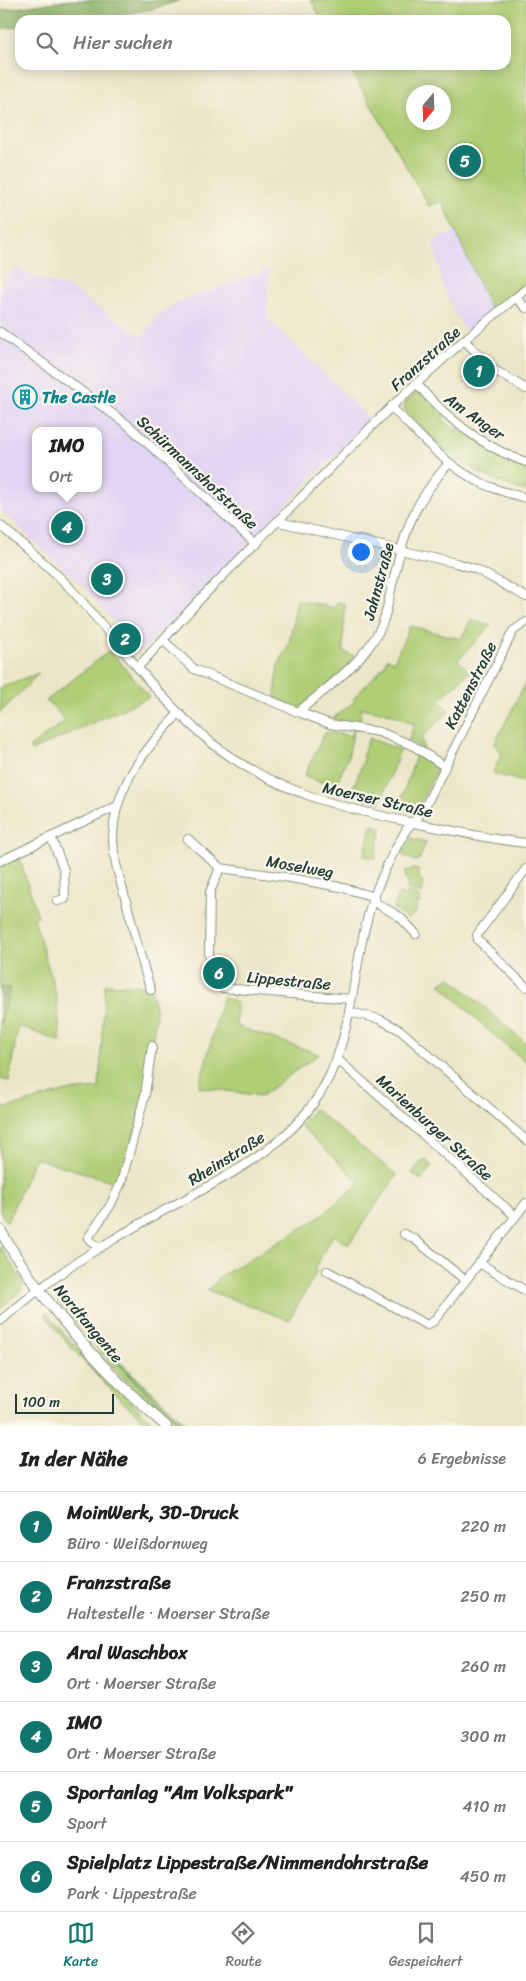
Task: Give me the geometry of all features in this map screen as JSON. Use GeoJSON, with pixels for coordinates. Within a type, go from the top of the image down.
{"type":"FeatureCollection","features":[{"type":"Feature","properties":{"kind":"main road","name":"Nordtangente"},"geometry":{"type":"LineString","coordinates":[[0,1230],[40,1289],[102,1364],[134,1398],[166,1426]]}},
{"type":"Feature","properties":{"kind":"street","name":"Franzstraße"},"geometry":{"type":"LineString","coordinates":[[138,667],[203,596],[391,407],[464,340],[526,289]]}},
{"type":"Feature","properties":{"kind":"street"},"geometry":{"type":"LineString","coordinates":[[516,298],[526,308]]}},
{"type":"Feature","properties":{"kind":"street","name":"Schürmannshofstraße"},"geometry":{"type":"LineString","coordinates":[[0,332],[128,425],[256,544]]}},
{"type":"Feature","properties":{"kind":"street"},"geometry":{"type":"LineString","coordinates":[[464,340],[493,369],[526,390]]}},
{"type":"Feature","properties":{"kind":"street","name":"Am Anger"},"geometry":{"type":"LineString","coordinates":[[416,384],[433,404],[462,428],[502,452],[526,462]]}},
{"type":"Feature","properties":{"kind":"street"},"geometry":{"type":"LineString","coordinates":[[391,407],[449,463],[489,486],[526,498]]}},
{"type":"Feature","properties":{"kind":"street","name":"Jahnstraße"},"geometry":{"type":"LineString","coordinates":[[298,712],[338,680],[373,640],[383,622],[400,549],[415,508],[429,486],[449,463]]}},
{"type":"Feature","properties":{"kind":"street"},"geometry":{"type":"LineString","coordinates":[[278,522],[400,549],[476,570],[526,597]]}},
{"type":"Feature","properties":{"kind":"street","name":"Moerser Straße"},"geometry":{"type":"LineString","coordinates":[[0,525],[69,587],[179,713],[213,744],[267,778],[303,794],[347,809],[526,843]]}},
{"type":"Feature","properties":{"kind":"street","name":"Kattenstraße"},"geometry":{"type":"LineString","coordinates":[[412,822],[421,815],[513,631],[526,622]]}},
{"type":"Feature","properties":{"kind":"street"},"geometry":{"type":"LineString","coordinates":[[163,640],[194,669],[330,724],[379,732],[412,745],[444,766]]}},
{"type":"Feature","properties":{"kind":"street"},"geometry":{"type":"LineString","coordinates":[[151,990],[116,863],[113,832],[117,806],[126,781],[161,733],[179,713]]}},
{"type":"Feature","properties":{"kind":"street"},"geometry":{"type":"LineString","coordinates":[[0,861],[117,806]]}},
{"type":"Feature","properties":{"kind":"street","name":"Rheinstraße"},"geometry":{"type":"LineString","coordinates":[[0,1321],[40,1289],[98,1248],[236,1172],[268,1151],[295,1126],[314,1104],[337,1059],[350,1012],[351,999],[374,899],[402,838],[412,822]]}},
{"type":"Feature","properties":{"kind":"street"},"geometry":{"type":"LineString","coordinates":[[51,837],[64,870],[65,899],[57,901]]}},
{"type":"Feature","properties":{"kind":"street"},"geometry":{"type":"LineString","coordinates":[[188,839],[220,868],[210,892],[209,955]]}},
{"type":"Feature","properties":{"kind":"street","name":"Moselweg"},"geometry":{"type":"LineString","coordinates":[[220,868],[290,878],[374,899]]}},
{"type":"Feature","properties":{"kind":"street"},"geometry":{"type":"LineString","coordinates":[[526,869],[477,935],[478,940],[526,987]]}},
{"type":"Feature","properties":{"kind":"street"},"geometry":{"type":"LineString","coordinates":[[374,899],[400,917],[416,934]]}},
{"type":"Feature","properties":{"kind":"street","name":"Lippestraße"},"geometry":{"type":"LineString","coordinates":[[224,988],[351,999]]}},
{"type":"Feature","properties":{"kind":"street"},"geometry":{"type":"LineString","coordinates":[[350,1012],[380,1019],[400,1030],[526,1140]]}},
{"type":"Feature","properties":{"kind":"street"},"geometry":{"type":"LineString","coordinates":[[98,1248],[88,1238],[110,1206],[121,1183],[146,1089],[152,1046]]}},
{"type":"Feature","properties":{"kind":"street","name":"Marienburger Straße"},"geometry":{"type":"LineString","coordinates":[[337,1059],[515,1216]]}},
{"type":"Feature","properties":{"kind":"street"},"geometry":{"type":"LineString","coordinates":[[327,1271],[427,1325],[434,1321],[526,1203]]}},
{"type":"Feature","properties":{"kind":"street"},"geometry":{"type":"LineString","coordinates":[[404,1234],[413,1238],[465,1280]]}},
{"type":"Feature","properties":{"kind":"street"},"geometry":{"type":"LineString","coordinates":[[479,1263],[526,1290]]}},
{"type":"Feature","properties":{"kind":"shaded area"},"geometry":{"type":"Polygon","coordinates":[[[456,232],[491,311],[467,332],[456,316],[444,290],[433,241],[456,232]]]}},
{"type":"Feature","properties":{"kind":"shaded area"},"geometry":{"type":"Polygon","coordinates":[[[14,268],[37,278],[70,288],[142,337],[156,317],[174,304],[269,269],[267,318],[370,419],[143,651],[139,651],[85,589],[0,510],[0,289],[14,268]]]}},
{"type":"Feature","properties":{"kind":"green space"},"geometry":{"type":"Polygon","coordinates":[[[71,0],[181,0],[154,9],[120,15],[15,15],[15,28],[0,29],[0,10],[71,0]]]}},
{"type":"Feature","properties":{"kind":"green space"},"geometry":{"type":"Polygon","coordinates":[[[311,0],[526,0],[526,282],[497,308],[497,305],[491,311],[442,201],[429,206],[351,70],[511,70],[511,15],[319,15],[311,0]]]}},
{"type":"Feature","properties":{"kind":"green space"},"geometry":{"type":"Polygon","coordinates":[[[419,391],[444,416],[442,419],[456,430],[458,428],[526,464],[526,491],[507,485],[473,469],[431,438],[404,409],[405,403],[419,391]]]}},
{"type":"Feature","properties":{"kind":"green space"},"geometry":{"type":"Polygon","coordinates":[[[297,600],[335,608],[337,602],[345,604],[343,651],[358,658],[300,710],[275,698],[278,666],[289,644],[297,600]]]}},
{"type":"Feature","properties":{"kind":"green space"},"geometry":{"type":"Polygon","coordinates":[[[471,619],[491,625],[458,660],[470,672],[439,700],[449,711],[422,737],[424,749],[409,740],[414,724],[391,714],[361,708],[360,729],[327,723],[355,701],[353,699],[384,666],[387,658],[394,661],[410,626],[461,639],[471,619]]]}},
{"type":"Feature","properties":{"kind":"green space"},"geometry":{"type":"Polygon","coordinates":[[[110,650],[149,697],[31,751],[30,747],[65,721],[55,708],[46,701],[110,650]]]}},
{"type":"Feature","properties":{"kind":"green space"},"geometry":{"type":"Polygon","coordinates":[[[39,673],[0,713],[0,687],[39,673]]]}},
{"type":"Feature","properties":{"kind":"green space"},"geometry":{"type":"Polygon","coordinates":[[[526,682],[526,783],[493,773],[502,753],[494,745],[526,682]]]}},
{"type":"Feature","properties":{"kind":"green space"},"geometry":{"type":"Polygon","coordinates":[[[354,728],[348,758],[335,787],[304,776],[325,732],[351,736],[354,728]]]}},
{"type":"Feature","properties":{"kind":"green space"},"geometry":{"type":"Polygon","coordinates":[[[369,738],[400,750],[380,803],[351,794],[364,759],[362,756],[369,738]]]}},
{"type":"Feature","properties":{"kind":"green space"},"geometry":{"type":"Polygon","coordinates":[[[418,749],[439,766],[416,811],[399,807],[418,749]]]}},
{"type":"Feature","properties":{"kind":"green space"},"geometry":{"type":"Polygon","coordinates":[[[371,825],[382,827],[375,858],[364,856],[371,825]]]}},
{"type":"Feature","properties":{"kind":"green space"},"geometry":{"type":"Polygon","coordinates":[[[410,838],[426,842],[419,860],[415,861],[402,855],[410,838]]]}},
{"type":"Feature","properties":{"kind":"green space"},"geometry":{"type":"Polygon","coordinates":[[[19,857],[38,916],[34,918],[56,995],[61,1042],[18,1026],[9,1081],[0,1079],[0,865],[19,857]]]}},
{"type":"Feature","properties":{"kind":"green space"},"geometry":{"type":"Polygon","coordinates":[[[416,869],[419,871],[419,879],[423,882],[422,894],[406,888],[409,882],[405,880],[405,871],[416,869]]]}},
{"type":"Feature","properties":{"kind":"green space"},"geometry":{"type":"Polygon","coordinates":[[[408,891],[421,898],[420,903],[417,903],[416,912],[408,919],[393,909],[399,894],[406,897],[408,891]]]}},
{"type":"Feature","properties":{"kind":"green space"},"geometry":{"type":"Polygon","coordinates":[[[217,962],[224,972],[229,974],[228,983],[210,980],[211,963],[217,962]]]}},
{"type":"Feature","properties":{"kind":"green space"},"geometry":{"type":"Polygon","coordinates":[[[450,977],[526,1044],[526,1062],[489,1031],[440,984],[450,977]]]}},
{"type":"Feature","properties":{"kind":"green space"},"geometry":{"type":"Polygon","coordinates":[[[105,984],[151,986],[156,1015],[146,1089],[121,1184],[35,1158],[7,1222],[0,1212],[0,1108],[7,1108],[67,1091],[99,1088],[105,984]]]}},
{"type":"Feature","properties":{"kind":"green space"},"geometry":{"type":"Polygon","coordinates":[[[0,987],[10,988],[0,1025],[0,987]]]}},
{"type":"Feature","properties":{"kind":"green space"},"geometry":{"type":"Polygon","coordinates":[[[223,997],[237,1003],[236,1026],[319,1054],[261,1096],[199,1087],[223,997]]]}},
{"type":"Feature","properties":{"kind":"green space"},"geometry":{"type":"Polygon","coordinates":[[[314,1109],[397,1175],[348,1245],[333,1235],[314,1270],[317,1272],[289,1320],[207,1290],[218,1281],[216,1279],[317,1219],[360,1183],[300,1125],[314,1109]]]}},
{"type":"Feature","properties":{"kind":"green space"},"geometry":{"type":"Polygon","coordinates":[[[424,1159],[432,1166],[421,1180],[412,1173],[424,1159]]]}},
{"type":"Feature","properties":{"kind":"green space"},"geometry":{"type":"Polygon","coordinates":[[[0,1246],[23,1282],[21,1290],[0,1309],[0,1246]]]}},
{"type":"Feature","properties":{"kind":"green space"},"geometry":{"type":"Polygon","coordinates":[[[61,1297],[128,1375],[183,1426],[174,1426],[122,1377],[57,1301],[61,1297]]]}},
{"type":"Feature","properties":{"kind":"green space"},"geometry":{"type":"Polygon","coordinates":[[[46,1312],[81,1353],[156,1426],[150,1426],[108,1387],[46,1317],[46,1312]]]}},
{"type":"Feature","properties":{"kind":"green space"},"geometry":{"type":"Polygon","coordinates":[[[96,1340],[189,1426],[183,1426],[149,1396],[96,1340]]]}},
{"type":"Feature","properties":{"kind":"place","name":"Sportanlag \"Am Volkspark\""},"geometry":{"type":"Point","coordinates":[465,161]}},
{"type":"Feature","properties":{"kind":"place","name":"MoinWerk, 3D-Druck"},"geometry":{"type":"Point","coordinates":[479,371]}},
{"type":"Feature","properties":{"kind":"place","name":"The Castle"},"geometry":{"type":"Point","coordinates":[25,397]}},
{"type":"Feature","properties":{"kind":"place","name":"IMO"},"geometry":{"type":"Point","coordinates":[67,527]}},
{"type":"Feature","properties":{"kind":"place","name":"Aral Waschbox"},"geometry":{"type":"Point","coordinates":[107,579]}},
{"type":"Feature","properties":{"kind":"place","name":"Franzstraße"},"geometry":{"type":"Point","coordinates":[125,639]}},
{"type":"Feature","properties":{"kind":"place","name":"Spielplatz Lippestraße/Nimmendohrstraße"},"geometry":{"type":"Point","coordinates":[219,973]}}]}
